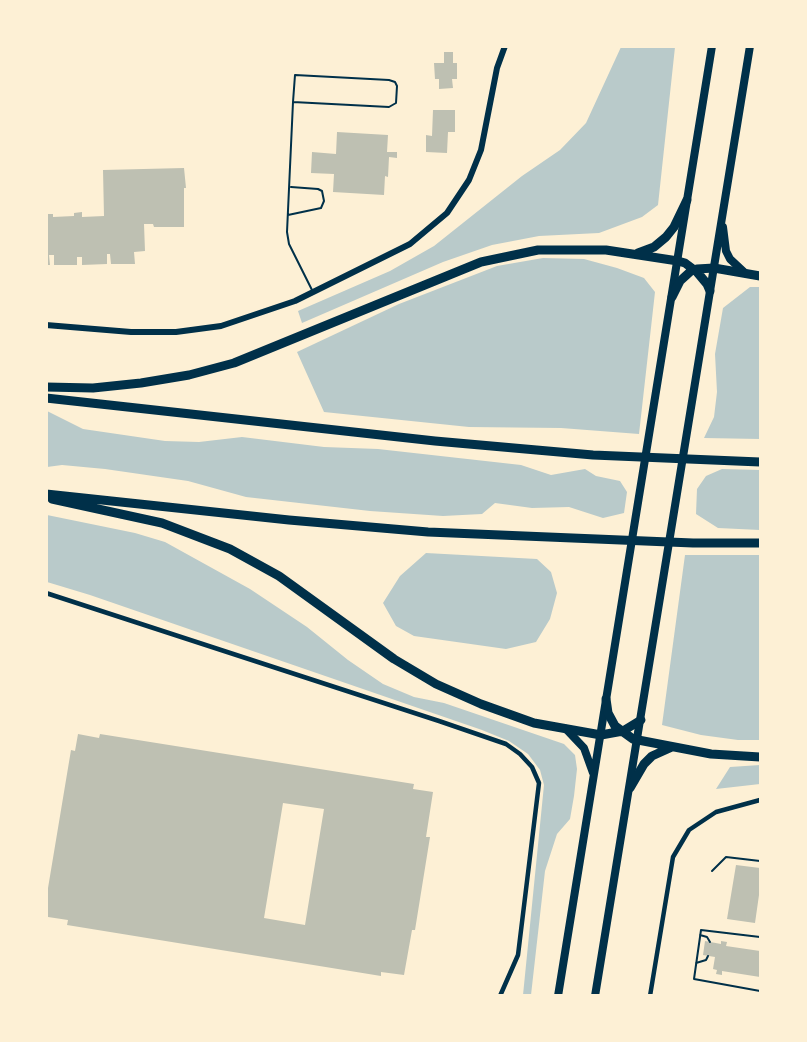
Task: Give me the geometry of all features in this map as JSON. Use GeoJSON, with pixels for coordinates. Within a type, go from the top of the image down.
{"type":"FeatureCollection","features":[{"type":"Feature","properties":{"kind":"highway"},"geometry":{"type":"LineString","coordinates":[[558,996],[712,46]]}},
{"type":"Feature","properties":{"kind":"highway"},"geometry":{"type":"LineString","coordinates":[[595,993],[750,46]]}},
{"type":"Feature","properties":{"kind":"highway"},"geometry":{"type":"LineString","coordinates":[[637,253],[654,247],[666,237],[674,227],[687,200]]}},
{"type":"Feature","properties":{"kind":"highway"},"geometry":{"type":"LineString","coordinates":[[722,216],[726,251],[730,259],[745,273]]}},
{"type":"Feature","properties":{"kind":"highway"},"geometry":{"type":"LineString","coordinates":[[46,387],[93,388],[141,383],[189,375],[234,363],[482,262],[538,250],[606,250],[678,261],[701,275],[710,291]]}},
{"type":"Feature","properties":{"kind":"highway"},"geometry":{"type":"LineString","coordinates":[[672,297],[680,281],[695,270],[714,268],[760,276]]}},
{"type":"Feature","properties":{"kind":"highway"},"geometry":{"type":"LineString","coordinates":[[46,398],[435,441],[592,455],[760,462]]}},
{"type":"Feature","properties":{"kind":"highway"},"geometry":{"type":"LineString","coordinates":[[46,496],[162,523],[230,549],[279,576],[394,659],[436,684],[492,708],[534,723],[601,735],[621,732],[641,720]]}},
{"type":"Feature","properties":{"kind":"highway"},"geometry":{"type":"LineString","coordinates":[[46,496],[428,532],[693,543],[760,543]]}},
{"type":"Feature","properties":{"kind":"highway"},"geometry":{"type":"LineString","coordinates":[[606,699],[610,718],[621,732],[638,740],[711,754],[760,757]]}},
{"type":"Feature","properties":{"kind":"highway"},"geometry":{"type":"LineString","coordinates":[[566,729],[584,747],[594,777]]}},
{"type":"Feature","properties":{"kind":"highway"},"geometry":{"type":"LineString","coordinates":[[630,788],[644,764],[652,756],[674,746]]}},
{"type":"Feature","properties":{"kind":"street"},"geometry":{"type":"LineString","coordinates":[[46,325],[131,332],[176,332],[221,326],[314,293],[410,244],[447,213],[469,180],[480,150],[496,68],[505,46]]}},
{"type":"Feature","properties":{"kind":"street"},"geometry":{"type":"LineString","coordinates":[[46,593],[506,744],[520,754],[532,767],[539,783],[518,956],[500,996]]}},
{"type":"Feature","properties":{"kind":"street"},"geometry":{"type":"LineString","coordinates":[[650,996],[673,857],[689,830],[716,812],[760,800]]}},
{"type":"Feature","properties":{"kind":"lane"},"geometry":{"type":"LineString","coordinates":[[293,102],[389,107],[396,103],[397,86],[395,82],[388,80],[295,75],[293,102],[287,232],[289,244],[314,293]]}},
{"type":"Feature","properties":{"kind":"lane"},"geometry":{"type":"LineString","coordinates":[[288,215],[321,208],[324,201],[322,191],[318,189],[289,187]]}},
{"type":"Feature","properties":{"kind":"lane"},"geometry":{"type":"LineString","coordinates":[[712,871],[726,857],[760,861]]}},
{"type":"Feature","properties":{"kind":"lane"},"geometry":{"type":"LineString","coordinates":[[760,937],[701,930],[694,979],[760,991]]}},
{"type":"Feature","properties":{"kind":"lane"},"geometry":{"type":"LineString","coordinates":[[700,935],[707,937],[710,942]]}},
{"type":"Feature","properties":{"kind":"lane"},"geometry":{"type":"LineString","coordinates":[[696,963],[706,960],[708,956]]}},
{"type":"Feature","properties":{"kind":"shaded area"},"geometry":{"type":"Polygon","coordinates":[[[621,47],[675,47],[658,205],[642,217],[599,233],[539,236],[492,245],[443,262],[302,323],[298,311],[390,271],[434,246],[522,176],[560,150],[586,123],[621,47]]]}},
{"type":"Feature","properties":{"kind":"shaded area"},"geometry":{"type":"Polygon","coordinates":[[[543,258],[584,259],[617,268],[644,278],[655,292],[639,434],[561,428],[469,427],[324,412],[297,352],[399,304],[497,266],[543,258]]]}},
{"type":"Feature","properties":{"kind":"shaded area"},"geometry":{"type":"Polygon","coordinates":[[[750,287],[760,287],[760,439],[704,438],[714,417],[717,392],[715,354],[723,308],[750,287]]]}},
{"type":"Feature","properties":{"kind":"shaded area"},"geometry":{"type":"Polygon","coordinates":[[[47,411],[83,429],[165,441],[199,442],[242,437],[521,465],[551,475],[585,469],[596,476],[620,481],[627,492],[624,513],[603,518],[569,507],[532,508],[495,503],[482,514],[443,516],[370,511],[246,497],[188,481],[105,469],[62,465],[47,467],[47,411]]]}},
{"type":"Feature","properties":{"kind":"shaded area"},"geometry":{"type":"Polygon","coordinates":[[[722,469],[760,470],[760,530],[718,528],[696,514],[697,489],[706,476],[722,469]]]}},
{"type":"Feature","properties":{"kind":"shaded area"},"geometry":{"type":"Polygon","coordinates":[[[47,515],[135,533],[165,542],[250,589],[307,627],[348,660],[383,684],[414,697],[444,703],[564,744],[575,755],[577,769],[574,796],[570,819],[557,834],[545,871],[531,995],[523,995],[544,785],[540,770],[528,754],[509,741],[482,730],[47,582],[47,515]]]}},
{"type":"Feature","properties":{"kind":"shaded area"},"geometry":{"type":"Polygon","coordinates":[[[426,553],[537,559],[551,572],[557,593],[550,619],[536,642],[506,649],[414,636],[396,626],[383,603],[400,576],[426,553]]]}},
{"type":"Feature","properties":{"kind":"shaded area"},"geometry":{"type":"Polygon","coordinates":[[[685,555],[760,555],[760,740],[738,740],[701,735],[662,725],[685,555]]]}},
{"type":"Feature","properties":{"kind":"shaded area"},"geometry":{"type":"Polygon","coordinates":[[[760,765],[760,784],[716,789],[730,767],[760,765]]]}},
{"type":"Feature","properties":{"kind":"building"},"geometry":{"type":"Polygon","coordinates":[[[444,52],[453,52],[453,63],[457,63],[457,79],[452,79],[453,88],[439,89],[439,79],[435,79],[434,63],[444,63],[444,52]]]}},
{"type":"Feature","properties":{"kind":"building"},"geometry":{"type":"Polygon","coordinates":[[[433,110],[455,110],[455,132],[448,132],[447,153],[426,152],[426,135],[432,136],[433,110]]]}},
{"type":"Feature","properties":{"kind":"building"},"geometry":{"type":"Polygon","coordinates":[[[337,132],[388,135],[387,152],[397,152],[397,158],[389,157],[384,195],[333,192],[334,174],[311,173],[312,152],[336,154],[337,132]]]}},
{"type":"Feature","properties":{"kind":"building"},"geometry":{"type":"Polygon","coordinates":[[[184,168],[186,188],[184,188],[184,227],[154,227],[153,224],[144,224],[145,251],[134,252],[135,264],[111,264],[110,254],[107,254],[107,264],[82,265],[82,257],[77,257],[77,265],[54,265],[54,255],[49,255],[50,265],[46,265],[47,214],[53,214],[53,217],[74,216],[74,213],[82,212],[82,217],[104,216],[103,170],[184,168]]]}},
{"type":"Feature","properties":{"kind":"building"},"geometry":{"type":"Polygon","coordinates":[[[78,734],[99,738],[100,734],[414,784],[413,789],[433,792],[426,837],[430,837],[415,930],[412,930],[404,975],[381,972],[381,976],[67,925],[68,920],[48,917],[46,900],[71,750],[75,751],[78,734]],[[283,803],[264,918],[305,925],[324,809],[283,803]]]}},
{"type":"Feature","properties":{"kind":"building"},"geometry":{"type":"Polygon","coordinates":[[[736,865],[760,868],[760,888],[755,923],[727,919],[736,865]]]}},
{"type":"Feature","properties":{"kind":"building"},"geometry":{"type":"Polygon","coordinates":[[[705,941],[721,944],[721,941],[727,942],[726,946],[760,951],[760,977],[722,971],[722,975],[716,974],[717,970],[713,969],[715,957],[703,955],[705,941]]]}}]}
